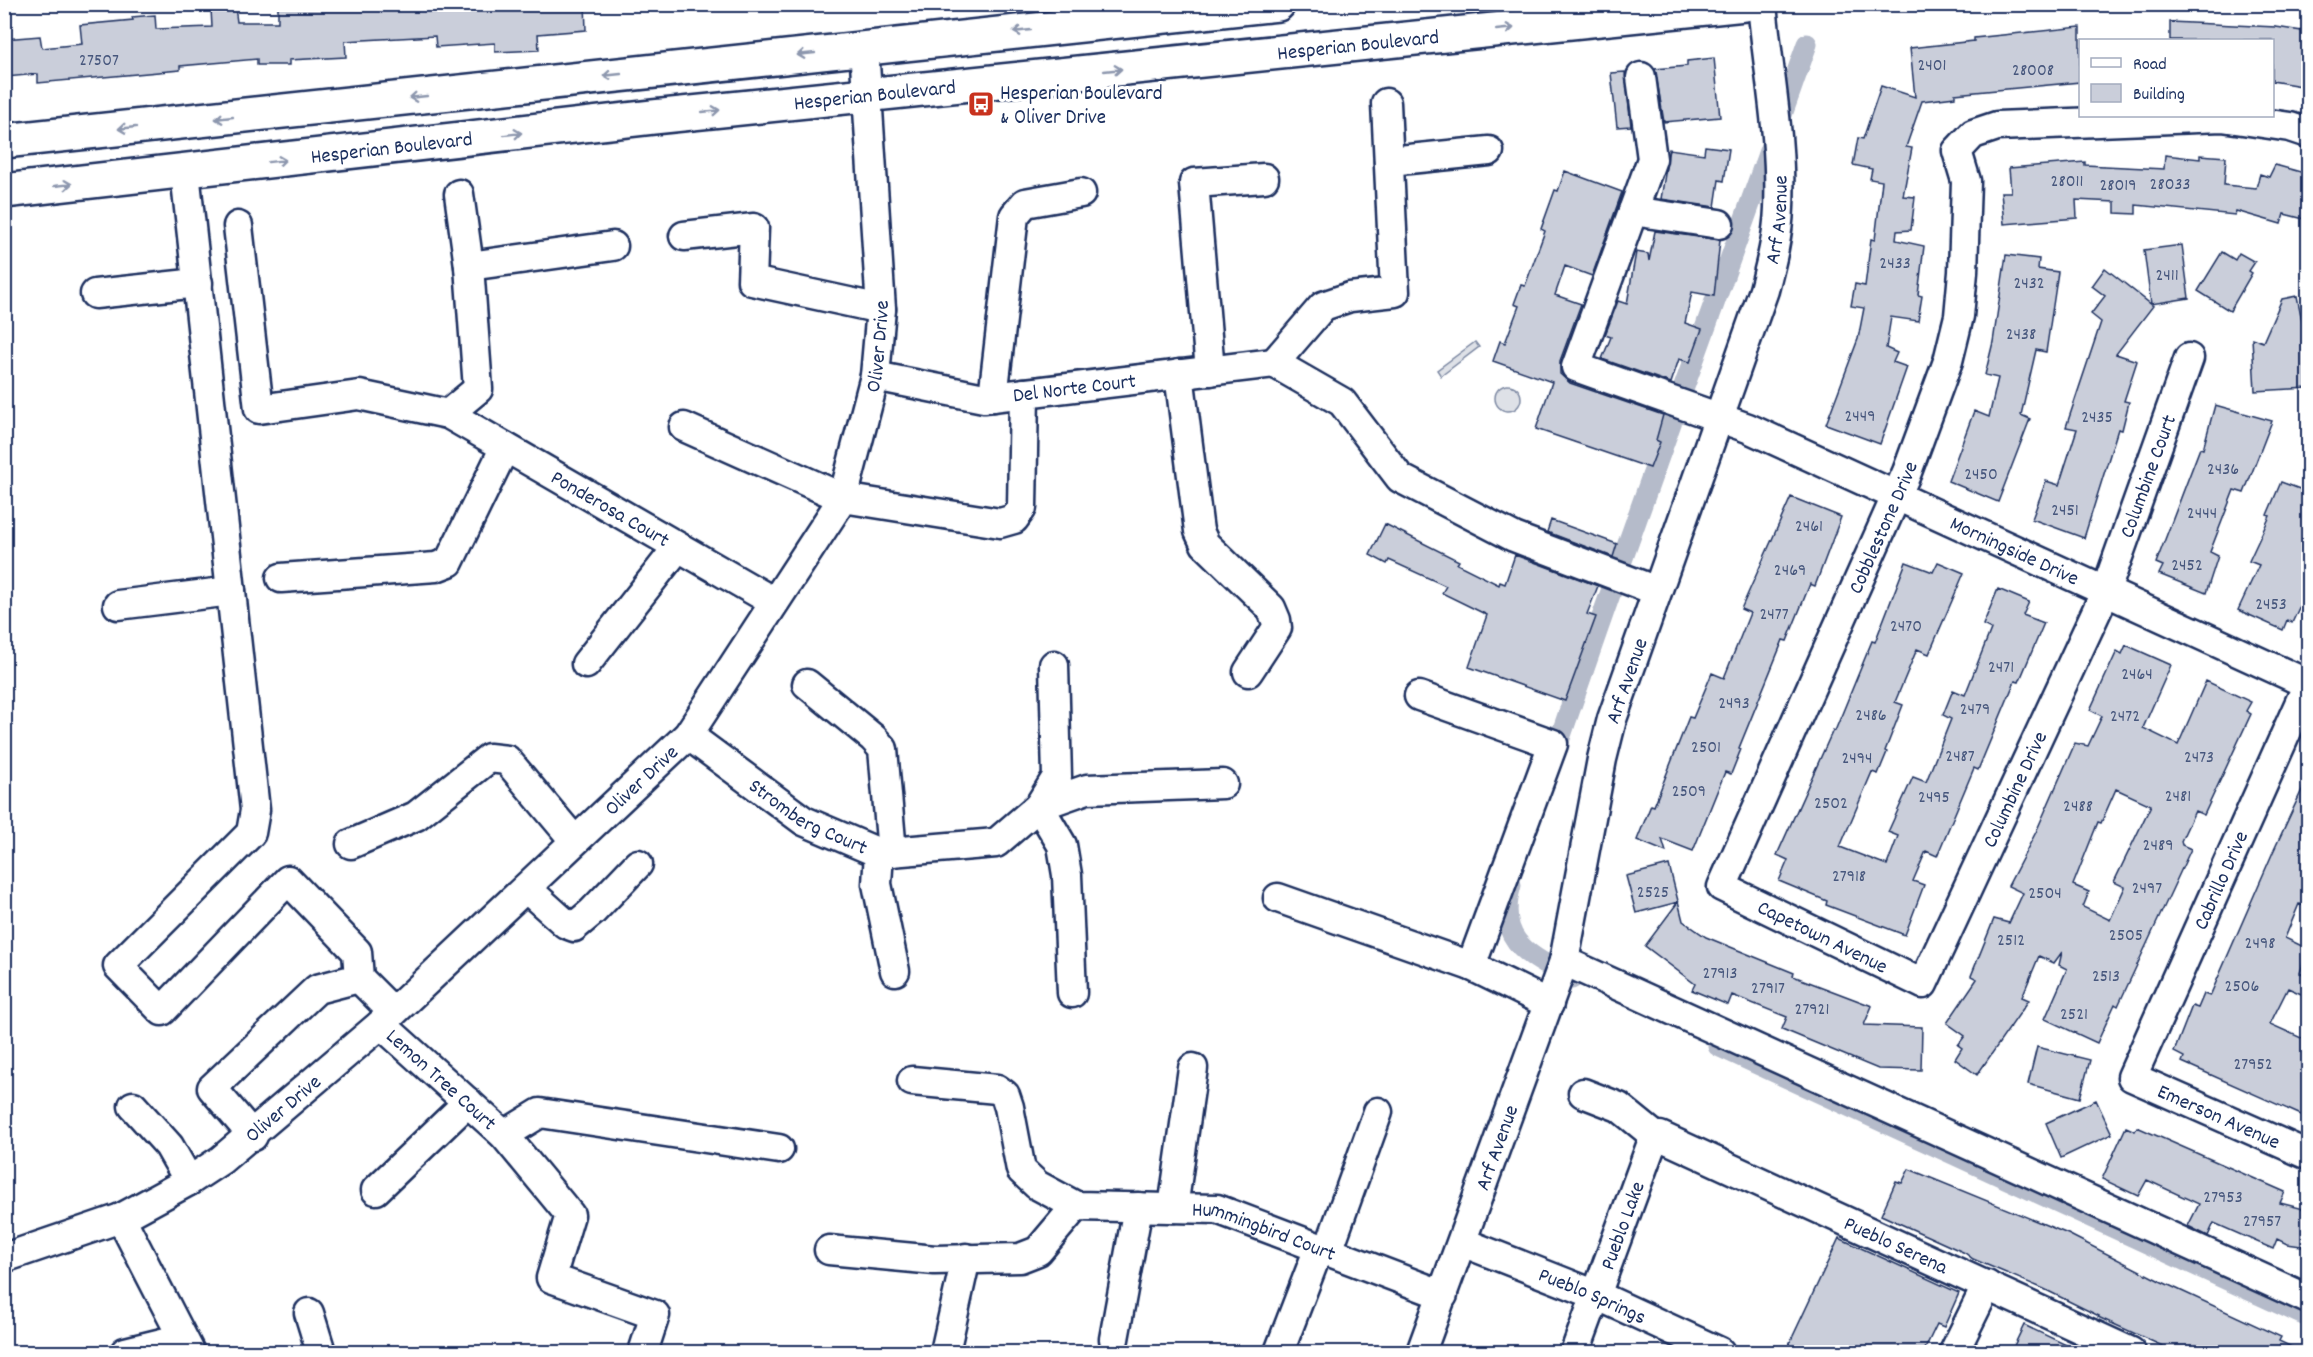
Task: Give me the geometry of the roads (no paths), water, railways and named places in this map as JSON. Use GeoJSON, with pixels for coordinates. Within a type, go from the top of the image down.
{"type":"FeatureCollection","features":[{"type":"Feature","properties":{"kind":"main road"},"geometry":{"type":"LineString","coordinates":[[4,141],[1278,4]]}},
{"type":"Feature","properties":{"kind":"main road","name":"Hesperian Boulevard"},"geometry":{"type":"LineString","coordinates":[[4,191],[653,117],[1745,4]]}},
{"type":"Feature","properties":{"kind":"street","name":"Arf Avenue"},"geometry":{"type":"LineString","coordinates":[[1422,1353],[1564,961],[1602,759],[1616,708],[1764,290],[1774,249],[1779,208],[1778,164],[1762,4]]}},
{"type":"Feature","properties":{"kind":"street","name":"Oliver Drive"},"geometry":{"type":"LineString","coordinates":[[4,1258],[121,1218],[189,1181],[253,1136],[387,1018],[688,735],[843,498],[875,376],[881,309],[864,48]]}},
{"type":"Feature","properties":{"kind":"street"},"geometry":{"type":"LineString","coordinates":[[1641,77],[1652,159],[1633,211],[1719,224]]}},
{"type":"Feature","properties":{"kind":"street"},"geometry":{"type":"LineString","coordinates":[[1386,104],[1395,292],[1343,298],[1323,306],[1274,363],[1342,402],[1400,478],[1514,537],[1657,591]]}},
{"type":"Feature","properties":{"kind":"street","name":"Cobblestone Drive"},"geometry":{"type":"LineString","coordinates":[[1722,887],[1896,495],[1935,401],[1948,361],[1959,316],[1966,182],[1957,151],[1973,134],[1997,126],[2222,117],[2290,127],[2308,133]]}},
{"type":"Feature","properties":{"kind":"street"},"geometry":{"type":"LineString","coordinates":[[1389,161],[1488,151]]}},
{"type":"Feature","properties":{"kind":"street"},"geometry":{"type":"LineString","coordinates":[[185,172],[255,810],[250,833],[118,966],[162,1011],[288,879],[357,952],[359,978],[317,989],[212,1088],[253,1136]]}},
{"type":"Feature","properties":{"kind":"street"},"geometry":{"type":"LineString","coordinates":[[1210,371],[1194,183],[1264,178]]}},
{"type":"Feature","properties":{"kind":"street"},"geometry":{"type":"LineString","coordinates":[[993,397],[1014,216],[1025,203],[1081,193]]}},
{"type":"Feature","properties":{"kind":"street"},"geometry":{"type":"LineString","coordinates":[[448,414],[478,389],[469,266],[459,194]]}},
{"type":"Feature","properties":{"kind":"street","name":"Morningside Drive"},"geometry":{"type":"LineString","coordinates":[[1633,211],[1576,367],[1719,417],[1896,495],[2105,593],[2308,684]]}},
{"type":"Feature","properties":{"kind":"street","name":"Ponderosa Court"},"geometry":{"type":"LineString","coordinates":[[238,226],[259,409],[359,395],[448,414],[774,602]]}},
{"type":"Feature","properties":{"kind":"street"},"geometry":{"type":"LineString","coordinates":[[684,236],[754,228],[752,281],[881,309]]}},
{"type":"Feature","properties":{"kind":"street"},"geometry":{"type":"LineString","coordinates":[[469,266],[613,246]]}},
{"type":"Feature","properties":{"kind":"street"},"geometry":{"type":"LineString","coordinates":[[95,294],[198,283]]}},
{"type":"Feature","properties":{"kind":"street","name":"Columbine Court"},"geometry":{"type":"LineString","coordinates":[[2105,593],[2188,358]]}},
{"type":"Feature","properties":{"kind":"street","name":"Del Norte Court"},"geometry":{"type":"LineString","coordinates":[[875,376],[984,398],[1274,363]]}},
{"type":"Feature","properties":{"kind":"street"},"geometry":{"type":"LineString","coordinates":[[1179,374],[1199,531],[1205,543],[1271,608],[1276,620],[1277,628],[1248,672]]}},
{"type":"Feature","properties":{"kind":"street"},"geometry":{"type":"LineString","coordinates":[[684,427],[843,498],[1000,523],[1014,519],[1022,508],[1024,393]]}},
{"type":"Feature","properties":{"kind":"street"},"geometry":{"type":"LineString","coordinates":[[281,578],[436,567],[450,562],[505,447]]}},
{"type":"Feature","properties":{"kind":"street"},"geometry":{"type":"LineString","coordinates":[[586,664],[678,547]]}},
{"type":"Feature","properties":{"kind":"street"},"geometry":{"type":"LineString","coordinates":[[118,605],[231,591]]}},
{"type":"Feature","properties":{"kind":"street","name":"Columbine Drive"},"geometry":{"type":"LineString","coordinates":[[1923,984],[2105,593]]}},
{"type":"Feature","properties":{"kind":"street"},"geometry":{"type":"LineString","coordinates":[[1039,806],[1057,777],[1054,665]]}},
{"type":"Feature","properties":{"kind":"street"},"geometry":{"type":"LineString","coordinates":[[807,684],[883,749],[886,853],[877,884],[895,971]]}},
{"type":"Feature","properties":{"kind":"street","name":"Cabrillo Drive"},"geometry":{"type":"LineString","coordinates":[[2132,1077],[2308,684]]}},
{"type":"Feature","properties":{"kind":"street"},"geometry":{"type":"LineString","coordinates":[[1419,696],[1553,744],[1471,966]]}},
{"type":"Feature","properties":{"kind":"street","name":"Stromberg Court"},"geometry":{"type":"LineString","coordinates":[[688,735],[804,821],[886,853],[996,843],[1039,806]]}},
{"type":"Feature","properties":{"kind":"street"},"geometry":{"type":"LineString","coordinates":[[351,844],[416,816],[489,758],[507,760],[574,840]]}},
{"type":"Feature","properties":{"kind":"street"},"geometry":{"type":"LineString","coordinates":[[1039,806],[1087,789],[1223,784]]}},
{"type":"Feature","properties":{"kind":"street"},"geometry":{"type":"LineString","coordinates":[[1039,806],[1062,845],[1067,875],[1072,993]]}},
{"type":"Feature","properties":{"kind":"street"},"geometry":{"type":"LineString","coordinates":[[526,888],[574,927],[638,864]]}},
{"type":"Feature","properties":{"kind":"street","name":"Capetown Avenue"},"geometry":{"type":"LineString","coordinates":[[1722,887],[1923,984]]}},
{"type":"Feature","properties":{"kind":"street"},"geometry":{"type":"LineString","coordinates":[[1278,898],[1471,966],[1549,1004]]}},
{"type":"Feature","properties":{"kind":"street"},"geometry":{"type":"LineString","coordinates":[[1564,961],[2308,1299]]}},
{"type":"Feature","properties":{"kind":"street","name":"Lemon Tree Court"},"geometry":{"type":"LineString","coordinates":[[359,978],[387,1018],[468,1102],[504,1135],[570,1215],[551,1278],[655,1315],[643,1353]]}},
{"type":"Feature","properties":{"kind":"street"},"geometry":{"type":"LineString","coordinates":[[1173,1208],[1193,1068]]}},
{"type":"Feature","properties":{"kind":"street","name":"Emerson Avenue"},"geometry":{"type":"LineString","coordinates":[[2132,1077],[2308,1155]]}},
{"type":"Feature","properties":{"kind":"street"},"geometry":{"type":"LineString","coordinates":[[829,1250],[934,1260],[1020,1258],[1038,1251],[1076,1206],[1037,1185],[1021,1170],[1005,1095],[997,1089],[912,1081]]}},
{"type":"Feature","properties":{"kind":"street","name":"Pueblo Serena"},"geometry":{"type":"LineString","coordinates":[[1583,1093],[1619,1107],[1658,1137],[1987,1285],[2131,1353]]}},
{"type":"Feature","properties":{"kind":"street"},"geometry":{"type":"LineString","coordinates":[[376,1190],[468,1102]]}},
{"type":"Feature","properties":{"kind":"street"},"geometry":{"type":"LineString","coordinates":[[133,1106],[169,1146],[189,1181]]}},
{"type":"Feature","properties":{"kind":"street"},"geometry":{"type":"LineString","coordinates":[[1279,1353],[1378,1112]]}},
{"type":"Feature","properties":{"kind":"street"},"geometry":{"type":"LineString","coordinates":[[504,1135],[540,1113],[779,1149]]}},
{"type":"Feature","properties":{"kind":"street","name":"Pueblo Lake"},"geometry":{"type":"LineString","coordinates":[[1575,1353],[1594,1294],[1658,1137]]}},
{"type":"Feature","properties":{"kind":"street","name":"Hummingbird Court"},"geometry":{"type":"LineString","coordinates":[[1076,1206],[1217,1209],[1443,1296]]}},
{"type":"Feature","properties":{"kind":"street"},"geometry":{"type":"LineString","coordinates":[[1114,1340],[1138,1207]]}},
{"type":"Feature","properties":{"kind":"street"},"geometry":{"type":"LineString","coordinates":[[121,1218],[186,1345],[125,1353]]}},
{"type":"Feature","properties":{"kind":"street","name":"Pueblo Springs"},"geometry":{"type":"LineString","coordinates":[[1462,1242],[1594,1294],[1720,1353]]}},
{"type":"Feature","properties":{"kind":"street"},"geometry":{"type":"LineString","coordinates":[[945,1353],[966,1258]]}},
{"type":"Feature","properties":{"kind":"street"},"geometry":{"type":"LineString","coordinates":[[1954,1353],[1987,1285]]}},
{"type":"Feature","properties":{"kind":"street"},"geometry":{"type":"LineString","coordinates":[[309,1313],[321,1353]]}},
{"type":"Feature","properties":{"kind":"waterway"},"geometry":{"type":"LineString","coordinates":[[1553,759],[1807,44]]}},
{"type":"Feature","properties":{"kind":"waterway"},"geometry":{"type":"LineString","coordinates":[[1511,885],[1507,904],[1508,920],[1519,944],[1542,962],[1572,979]]}},
{"type":"Feature","properties":{"kind":"waterway"},"geometry":{"type":"LineString","coordinates":[[1718,1046],[2308,1317]]}},
{"type":"Feature","properties":{"kind":"place","name":"Hesperian Boulevard & Oliver Drive"},"geometry":{"type":"Point","coordinates":[981,104]}}]}
